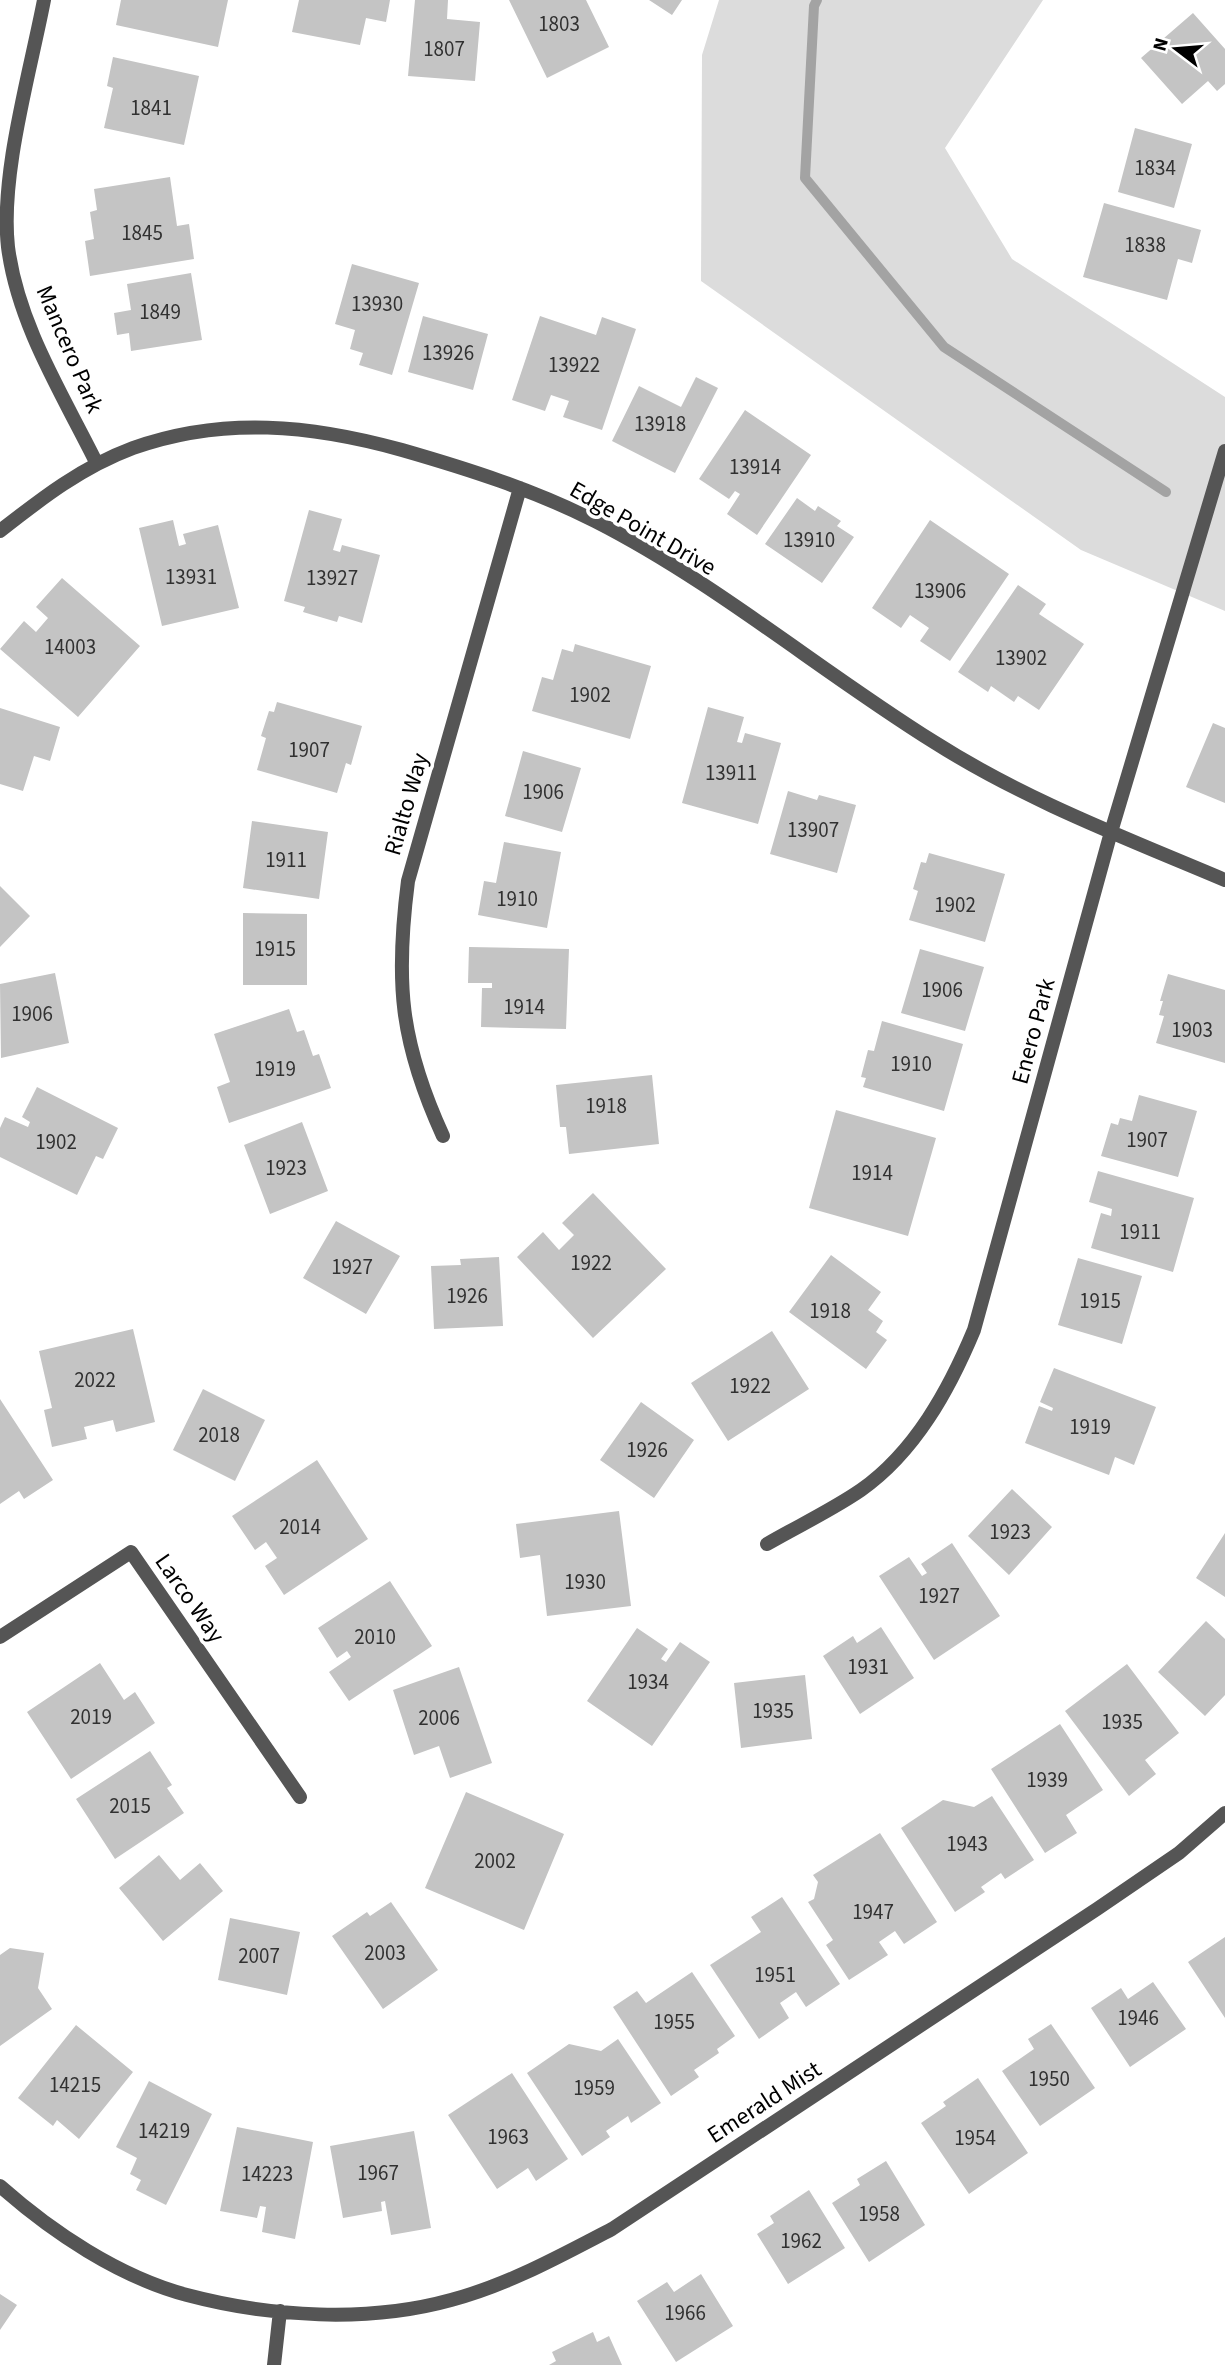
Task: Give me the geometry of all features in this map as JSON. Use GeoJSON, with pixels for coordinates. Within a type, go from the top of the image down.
{"type":"FeatureCollection","features":[{"type":"Feature","properties":{"kind":"street","name":"Mancero Park"},"geometry":{"type":"LineString","coordinates":[[44,0],[8,187],[8,247],[22,307],[33,335],[97,464]]}},
{"type":"Feature","properties":{"kind":"street","name":"Edge Point Drive"},"geometry":{"type":"LineString","coordinates":[[0,531],[60,484],[97,464],[170,437],[247,426],[286,427],[346,435],[520,488],[596,521],[671,565],[933,742],[1008,787],[1225,880]]}},
{"type":"Feature","properties":{"kind":"street","name":"Enero Park"},"geometry":{"type":"LineString","coordinates":[[767,1544],[861,1490],[892,1462],[926,1422],[954,1379],[974,1330],[1111,831],[1225,451]]}},
{"type":"Feature","properties":{"kind":"street","name":"Rialto Way"},"geometry":{"type":"LineString","coordinates":[[443,1136],[425,1097],[410,1048],[400,980],[401,933],[408,881],[520,488]]}},
{"type":"Feature","properties":{"kind":"street","name":"Larco Way"},"geometry":{"type":"LineString","coordinates":[[0,1637],[131,1552],[300,1797]]}},
{"type":"Feature","properties":{"kind":"street","name":"Emerald Mist"},"geometry":{"type":"LineString","coordinates":[[280,2311],[373,2314],[451,2300],[527,2273],[612,2229],[1097,1909],[1179,1853],[1225,1813]]}},
{"type":"Feature","properties":{"kind":"street"},"geometry":{"type":"LineString","coordinates":[[0,2186],[33,2216],[116,2267],[186,2295],[280,2311],[274,2365]]}},
{"type":"Feature","properties":{"kind":"shaded area"},"geometry":{"type":"Polygon","coordinates":[[[719,0],[1043,0],[945,148],[1012,259],[1225,397],[1225,611],[1081,550],[701,281],[702,55],[719,0]]]}},
{"type":"Feature","properties":{"kind":"building"},"geometry":{"type":"Polygon","coordinates":[[[121,0],[228,0],[218,47],[116,25],[121,0]]]}},
{"type":"Feature","properties":{"kind":"building"},"geometry":{"type":"Polygon","coordinates":[[[299,0],[390,0],[386,22],[366,18],[360,45],[292,32],[299,0]]]}},
{"type":"Feature","properties":{"kind":"building"},"geometry":{"type":"Polygon","coordinates":[[[415,0],[448,0],[447,19],[480,22],[475,81],[408,76],[415,0]]]}},
{"type":"Feature","properties":{"kind":"building"},"geometry":{"type":"Polygon","coordinates":[[[509,0],[586,0],[609,47],[547,78],[509,0]]]}},
{"type":"Feature","properties":{"kind":"building"},"geometry":{"type":"Polygon","coordinates":[[[649,0],[682,0],[672,15],[649,0]]]}},
{"type":"Feature","properties":{"kind":"building"},"geometry":{"type":"Polygon","coordinates":[[[1193,13],[1225,49],[1225,84],[1217,91],[1208,81],[1182,104],[1141,58],[1193,13]]]}},
{"type":"Feature","properties":{"kind":"building"},"geometry":{"type":"Polygon","coordinates":[[[113,57],[199,76],[184,145],[104,128],[113,88],[107,86],[113,57]]]}},
{"type":"Feature","properties":{"kind":"building"},"geometry":{"type":"Polygon","coordinates":[[[1135,128],[1192,144],[1174,208],[1118,192],[1135,128]]]}},
{"type":"Feature","properties":{"kind":"building"},"geometry":{"type":"Polygon","coordinates":[[[170,177],[177,226],[189,224],[194,259],[90,276],[85,241],[94,239],[90,212],[97,210],[94,189],[170,177]]]}},
{"type":"Feature","properties":{"kind":"building"},"geometry":{"type":"Polygon","coordinates":[[[1104,203],[1201,230],[1192,263],[1178,259],[1167,300],[1083,277],[1104,203]]]}},
{"type":"Feature","properties":{"kind":"building"},"geometry":{"type":"Polygon","coordinates":[[[352,264],[419,283],[392,375],[359,365],[363,353],[350,349],[355,330],[335,324],[352,264]]]}},
{"type":"Feature","properties":{"kind":"building"},"geometry":{"type":"Polygon","coordinates":[[[191,273],[202,340],[131,351],[129,333],[117,335],[114,313],[131,310],[127,284],[191,273]]]}},
{"type":"Feature","properties":{"kind":"building"},"geometry":{"type":"Polygon","coordinates":[[[423,316],[488,334],[473,390],[408,372],[423,316]]]}},
{"type":"Feature","properties":{"kind":"building"},"geometry":{"type":"Polygon","coordinates":[[[540,316],[596,335],[602,317],[636,329],[602,430],[563,417],[569,401],[551,395],[545,411],[512,400],[540,316]]]}},
{"type":"Feature","properties":{"kind":"building"},"geometry":{"type":"Polygon","coordinates":[[[696,377],[718,388],[675,473],[612,441],[639,386],[681,407],[696,377]]]}},
{"type":"Feature","properties":{"kind":"building"},"geometry":{"type":"Polygon","coordinates":[[[745,410],[811,455],[757,535],[727,514],[740,494],[735,491],[729,499],[699,479],[745,410]]]}},
{"type":"Feature","properties":{"kind":"building"},"geometry":{"type":"Polygon","coordinates":[[[797,498],[815,511],[818,506],[841,521],[837,526],[854,537],[822,583],[765,544],[797,498]]]}},
{"type":"Feature","properties":{"kind":"building"},"geometry":{"type":"Polygon","coordinates":[[[309,510],[342,519],[333,550],[340,552],[342,545],[380,555],[362,623],[339,616],[337,622],[303,612],[305,607],[284,601],[309,510]]]}},
{"type":"Feature","properties":{"kind":"building"},"geometry":{"type":"Polygon","coordinates":[[[173,520],[179,546],[186,544],[183,534],[218,525],[239,608],[162,626],[139,528],[173,520]]]}},
{"type":"Feature","properties":{"kind":"building"},"geometry":{"type":"Polygon","coordinates":[[[930,520],[1009,574],[950,661],[920,641],[929,628],[910,615],[901,628],[872,608],[930,520]]]}},
{"type":"Feature","properties":{"kind":"building"},"geometry":{"type":"Polygon","coordinates":[[[62,578],[140,646],[78,717],[0,649],[24,621],[36,632],[48,618],[36,607],[62,578]]]}},
{"type":"Feature","properties":{"kind":"building"},"geometry":{"type":"Polygon","coordinates":[[[1018,585],[1046,604],[1039,614],[1084,644],[1039,710],[1018,696],[1014,702],[991,686],[988,692],[958,672],[1018,585]]]}},
{"type":"Feature","properties":{"kind":"building"},"geometry":{"type":"Polygon","coordinates":[[[575,644],[651,666],[630,739],[532,711],[542,677],[553,680],[562,649],[573,652],[575,644]]]}},
{"type":"Feature","properties":{"kind":"building"},"geometry":{"type":"Polygon","coordinates":[[[277,702],[362,726],[351,765],[346,763],[337,793],[257,770],[266,738],[261,736],[269,711],[274,712],[277,702]]]}},
{"type":"Feature","properties":{"kind":"building"},"geometry":{"type":"Polygon","coordinates":[[[708,707],[744,717],[737,742],[742,743],[745,733],[781,743],[758,824],[682,803],[708,707]]]}},
{"type":"Feature","properties":{"kind":"building"},"geometry":{"type":"Polygon","coordinates":[[[0,708],[60,727],[50,761],[34,756],[23,791],[0,784],[0,708]]]}},
{"type":"Feature","properties":{"kind":"building"},"geometry":{"type":"Polygon","coordinates":[[[1213,723],[1225,728],[1225,803],[1186,787],[1213,723]]]}},
{"type":"Feature","properties":{"kind":"building"},"geometry":{"type":"Polygon","coordinates":[[[523,751],[581,768],[562,832],[505,816],[523,751]]]}},
{"type":"Feature","properties":{"kind":"building"},"geometry":{"type":"Polygon","coordinates":[[[788,791],[817,800],[819,795],[856,805],[837,873],[770,854],[788,791]]]}},
{"type":"Feature","properties":{"kind":"building"},"geometry":{"type":"Polygon","coordinates":[[[252,821],[328,832],[319,899],[243,888],[252,821]]]}},
{"type":"Feature","properties":{"kind":"building"},"geometry":{"type":"Polygon","coordinates":[[[504,842],[561,852],[547,928],[478,915],[484,881],[496,883],[504,842]]]}},
{"type":"Feature","properties":{"kind":"building"},"geometry":{"type":"Polygon","coordinates":[[[929,853],[1005,874],[985,942],[909,920],[918,891],[913,889],[921,862],[926,863],[929,853]]]}},
{"type":"Feature","properties":{"kind":"building"},"geometry":{"type":"Polygon","coordinates":[[[0,886],[30,916],[0,947],[0,886]]]}},
{"type":"Feature","properties":{"kind":"building"},"geometry":{"type":"Polygon","coordinates":[[[243,913],[307,914],[307,985],[243,985],[243,913]]]}},
{"type":"Feature","properties":{"kind":"building"},"geometry":{"type":"Polygon","coordinates":[[[469,947],[569,949],[566,1029],[481,1027],[482,988],[492,988],[492,983],[468,983],[469,947]]]}},
{"type":"Feature","properties":{"kind":"building"},"geometry":{"type":"Polygon","coordinates":[[[920,949],[984,967],[965,1031],[901,1013],[920,949]]]}},
{"type":"Feature","properties":{"kind":"building"},"geometry":{"type":"Polygon","coordinates":[[[55,973],[69,1043],[1,1058],[0,984],[55,973]]]}},
{"type":"Feature","properties":{"kind":"building"},"geometry":{"type":"Polygon","coordinates":[[[1168,974],[1225,990],[1225,1063],[1156,1043],[1164,1016],[1159,1015],[1163,1001],[1160,1001],[1168,974]]]}},
{"type":"Feature","properties":{"kind":"building"},"geometry":{"type":"Polygon","coordinates":[[[289,1009],[297,1032],[304,1030],[313,1056],[319,1054],[331,1088],[229,1123],[217,1087],[230,1082],[214,1034],[289,1009]]]}},
{"type":"Feature","properties":{"kind":"building"},"geometry":{"type":"Polygon","coordinates":[[[882,1021],[963,1044],[944,1111],[863,1087],[866,1078],[861,1077],[868,1050],[874,1051],[882,1021]]]}},
{"type":"Feature","properties":{"kind":"building"},"geometry":{"type":"Polygon","coordinates":[[[652,1075],[659,1144],[569,1154],[566,1127],[560,1127],[556,1085],[652,1075]]]}},
{"type":"Feature","properties":{"kind":"building"},"geometry":{"type":"Polygon","coordinates":[[[37,1087],[118,1128],[103,1159],[96,1156],[77,1195],[0,1157],[0,1128],[5,1117],[28,1127],[30,1122],[22,1117],[37,1087]]]}},
{"type":"Feature","properties":{"kind":"building"},"geometry":{"type":"Polygon","coordinates":[[[1139,1095],[1197,1111],[1178,1177],[1101,1156],[1111,1123],[1118,1125],[1120,1118],[1132,1121],[1139,1095]]]}},
{"type":"Feature","properties":{"kind":"building"},"geometry":{"type":"Polygon","coordinates":[[[836,1110],[936,1138],[908,1236],[809,1208],[836,1110]]]}},
{"type":"Feature","properties":{"kind":"building"},"geometry":{"type":"Polygon","coordinates":[[[302,1122],[328,1191],[270,1214],[244,1145],[302,1122]]]}},
{"type":"Feature","properties":{"kind":"building"},"geometry":{"type":"Polygon","coordinates":[[[1098,1171],[1194,1198],[1173,1272],[1091,1248],[1101,1213],[1111,1216],[1112,1209],[1089,1202],[1098,1171]]]}},
{"type":"Feature","properties":{"kind":"building"},"geometry":{"type":"Polygon","coordinates":[[[593,1193],[666,1269],[593,1338],[517,1257],[543,1232],[559,1250],[574,1235],[562,1223],[593,1193]]]}},
{"type":"Feature","properties":{"kind":"building"},"geometry":{"type":"Polygon","coordinates":[[[336,1221],[400,1256],[366,1314],[303,1278],[336,1221]]]}},
{"type":"Feature","properties":{"kind":"building"},"geometry":{"type":"Polygon","coordinates":[[[831,1255],[881,1292],[868,1310],[883,1321],[876,1332],[887,1340],[866,1369],[789,1312],[831,1255]]]}},
{"type":"Feature","properties":{"kind":"building"},"geometry":{"type":"Polygon","coordinates":[[[499,1257],[503,1326],[434,1329],[431,1266],[461,1265],[460,1259],[499,1257]]]}},
{"type":"Feature","properties":{"kind":"building"},"geometry":{"type":"Polygon","coordinates":[[[1078,1258],[1142,1276],[1122,1344],[1058,1325],[1078,1258]]]}},
{"type":"Feature","properties":{"kind":"building"},"geometry":{"type":"Polygon","coordinates":[[[133,1329],[155,1422],[116,1432],[113,1420],[84,1427],[87,1439],[52,1447],[44,1410],[52,1408],[39,1351],[133,1329]]]}},
{"type":"Feature","properties":{"kind":"building"},"geometry":{"type":"Polygon","coordinates":[[[772,1331],[809,1389],[728,1441],[691,1383],[772,1331]]]}},
{"type":"Feature","properties":{"kind":"building"},"geometry":{"type":"Polygon","coordinates":[[[1054,1368],[1156,1407],[1134,1465],[1115,1457],[1109,1475],[1025,1443],[1039,1406],[1052,1411],[1053,1408],[1040,1402],[1054,1368]]]}},
{"type":"Feature","properties":{"kind":"building"},"geometry":{"type":"Polygon","coordinates":[[[203,1389],[265,1420],[235,1481],[173,1450],[203,1389]]]}},
{"type":"Feature","properties":{"kind":"building"},"geometry":{"type":"Polygon","coordinates":[[[0,1399],[53,1480],[24,1499],[19,1491],[0,1504],[0,1399]]]}},
{"type":"Feature","properties":{"kind":"building"},"geometry":{"type":"Polygon","coordinates":[[[641,1402],[694,1440],[654,1498],[600,1460],[641,1402]]]}},
{"type":"Feature","properties":{"kind":"building"},"geometry":{"type":"Polygon","coordinates":[[[317,1460],[368,1539],[284,1595],[265,1566],[277,1558],[266,1542],[255,1550],[232,1516],[317,1460]]]}},
{"type":"Feature","properties":{"kind":"building"},"geometry":{"type":"Polygon","coordinates":[[[1012,1489],[1052,1527],[1009,1575],[968,1536],[1012,1489]]]}},
{"type":"Feature","properties":{"kind":"building"},"geometry":{"type":"Polygon","coordinates":[[[619,1511],[631,1606],[547,1616],[540,1555],[520,1558],[516,1524],[619,1511]]]}},
{"type":"Feature","properties":{"kind":"building"},"geometry":{"type":"Polygon","coordinates":[[[1225,1533],[1225,1597],[1196,1578],[1225,1533]]]}},
{"type":"Feature","properties":{"kind":"building"},"geometry":{"type":"Polygon","coordinates":[[[952,1543],[1000,1616],[934,1660],[879,1576],[909,1557],[922,1576],[927,1573],[921,1564],[952,1543]]]}},
{"type":"Feature","properties":{"kind":"building"},"geometry":{"type":"Polygon","coordinates":[[[390,1581],[432,1646],[349,1701],[329,1672],[351,1657],[347,1651],[337,1658],[318,1628],[390,1581]]]}},
{"type":"Feature","properties":{"kind":"building"},"geometry":{"type":"Polygon","coordinates":[[[1206,1621],[1225,1639],[1225,1695],[1205,1716],[1158,1672],[1206,1621]]]}},
{"type":"Feature","properties":{"kind":"building"},"geometry":{"type":"Polygon","coordinates":[[[881,1627],[914,1678],[860,1714],[823,1656],[853,1636],[857,1643],[881,1627]]]}},
{"type":"Feature","properties":{"kind":"building"},"geometry":{"type":"Polygon","coordinates":[[[637,1628],[668,1649],[661,1659],[666,1662],[680,1642],[710,1662],[652,1746],[587,1701],[637,1628]]]}},
{"type":"Feature","properties":{"kind":"building"},"geometry":{"type":"Polygon","coordinates":[[[100,1663],[124,1700],[135,1692],[155,1723],[71,1779],[27,1712],[100,1663]]]}},
{"type":"Feature","properties":{"kind":"building"},"geometry":{"type":"Polygon","coordinates":[[[1127,1664],[1179,1733],[1145,1760],[1156,1774],[1129,1796],[1065,1711],[1127,1664]]]}},
{"type":"Feature","properties":{"kind":"building"},"geometry":{"type":"Polygon","coordinates":[[[459,1667],[492,1763],[450,1778],[439,1746],[414,1755],[393,1690],[459,1667]]]}},
{"type":"Feature","properties":{"kind":"building"},"geometry":{"type":"Polygon","coordinates":[[[805,1675],[812,1739],[741,1748],[734,1683],[805,1675]]]}},
{"type":"Feature","properties":{"kind":"building"},"geometry":{"type":"Polygon","coordinates":[[[1060,1724],[1103,1790],[1066,1815],[1077,1833],[1045,1853],[991,1769],[1060,1724]]]}},
{"type":"Feature","properties":{"kind":"building"},"geometry":{"type":"Polygon","coordinates":[[[150,1751],[172,1785],[167,1788],[184,1813],[115,1859],[76,1799],[150,1751]]]}},
{"type":"Feature","properties":{"kind":"building"},"geometry":{"type":"Polygon","coordinates":[[[466,1792],[564,1834],[524,1930],[425,1888],[466,1792]]]}},
{"type":"Feature","properties":{"kind":"building"},"geometry":{"type":"Polygon","coordinates":[[[992,1796],[1034,1860],[1005,1879],[1001,1873],[981,1887],[985,1892],[955,1912],[901,1828],[943,1800],[974,1807],[992,1796]]]}},
{"type":"Feature","properties":{"kind":"building"},"geometry":{"type":"Polygon","coordinates":[[[880,1833],[937,1922],[904,1944],[895,1931],[879,1942],[888,1955],[849,1980],[826,1945],[833,1940],[808,1902],[814,1899],[818,1882],[813,1875],[880,1833]]]}},
{"type":"Feature","properties":{"kind":"building"},"geometry":{"type":"Polygon","coordinates":[[[159,1855],[180,1880],[200,1863],[223,1891],[163,1941],[119,1888],[159,1855]]]}},
{"type":"Feature","properties":{"kind":"building"},"geometry":{"type":"Polygon","coordinates":[[[782,1897],[840,1984],[806,2007],[796,1992],[780,2003],[789,2018],[759,2039],[710,1965],[761,1932],[751,1917],[782,1897]]]}},
{"type":"Feature","properties":{"kind":"building"},"geometry":{"type":"Polygon","coordinates":[[[391,1902],[438,1970],[383,2009],[332,1936],[367,1912],[370,1916],[391,1902]]]}},
{"type":"Feature","properties":{"kind":"building"},"geometry":{"type":"Polygon","coordinates":[[[230,1918],[300,1932],[287,1995],[218,1980],[230,1918]]]}},
{"type":"Feature","properties":{"kind":"building"},"geometry":{"type":"Polygon","coordinates":[[[1225,1937],[1225,2018],[1188,1962],[1225,1937]]]}},
{"type":"Feature","properties":{"kind":"building"},"geometry":{"type":"Polygon","coordinates":[[[10,1948],[44,1953],[38,1988],[52,2009],[0,2046],[0,1955],[10,1948]]]}},
{"type":"Feature","properties":{"kind":"building"},"geometry":{"type":"Polygon","coordinates":[[[692,1972],[735,2036],[717,2049],[719,2053],[694,2070],[699,2077],[671,2096],[613,2007],[637,1991],[646,2003],[692,1972]]]}},
{"type":"Feature","properties":{"kind":"building"},"geometry":{"type":"Polygon","coordinates":[[[1153,1982],[1186,2029],[1130,2067],[1091,2008],[1121,1988],[1128,1999],[1153,1982]]]}},
{"type":"Feature","properties":{"kind":"building"},"geometry":{"type":"Polygon","coordinates":[[[1051,2024],[1095,2088],[1040,2126],[1002,2071],[1034,2049],[1028,2039],[1051,2024]]]}},
{"type":"Feature","properties":{"kind":"building"},"geometry":{"type":"Polygon","coordinates":[[[76,2025],[133,2072],[79,2139],[57,2120],[53,2126],[18,2098],[76,2025]]]}},
{"type":"Feature","properties":{"kind":"building"},"geometry":{"type":"Polygon","coordinates":[[[618,2039],[661,2103],[631,2123],[628,2116],[606,2131],[610,2137],[582,2156],[527,2073],[569,2044],[601,2051],[618,2039]]]}},
{"type":"Feature","properties":{"kind":"building"},"geometry":{"type":"Polygon","coordinates":[[[512,2073],[568,2159],[536,2181],[528,2168],[497,2189],[448,2115],[512,2073]]]}},
{"type":"Feature","properties":{"kind":"building"},"geometry":{"type":"Polygon","coordinates":[[[978,2078],[1028,2153],[969,2194],[921,2123],[946,2106],[943,2102],[978,2078]]]}},
{"type":"Feature","properties":{"kind":"building"},"geometry":{"type":"Polygon","coordinates":[[[149,2081],[212,2114],[166,2205],[136,2190],[141,2180],[130,2174],[137,2158],[116,2147],[149,2081]]]}},
{"type":"Feature","properties":{"kind":"building"},"geometry":{"type":"Polygon","coordinates":[[[237,2127],[313,2142],[295,2239],[262,2232],[266,2207],[260,2206],[257,2218],[220,2211],[237,2127]]]}},
{"type":"Feature","properties":{"kind":"building"},"geometry":{"type":"Polygon","coordinates":[[[414,2131],[431,2228],[391,2235],[385,2201],[381,2202],[382,2211],[343,2218],[330,2146],[414,2131]]]}},
{"type":"Feature","properties":{"kind":"building"},"geometry":{"type":"Polygon","coordinates":[[[886,2161],[925,2225],[869,2262],[832,2203],[860,2185],[857,2179],[886,2161]]]}},
{"type":"Feature","properties":{"kind":"building"},"geometry":{"type":"Polygon","coordinates":[[[809,2190],[845,2248],[788,2284],[757,2234],[774,2223],[770,2216],[809,2190]]]}},
{"type":"Feature","properties":{"kind":"building"},"geometry":{"type":"Polygon","coordinates":[[[701,2274],[733,2326],[676,2362],[637,2301],[667,2282],[674,2292],[701,2274]]]}},
{"type":"Feature","properties":{"kind":"building"},"geometry":{"type":"Polygon","coordinates":[[[0,2294],[17,2305],[0,2330],[0,2294]]]}},
{"type":"Feature","properties":{"kind":"building"},"geometry":{"type":"Polygon","coordinates":[[[593,2332],[597,2342],[609,2336],[622,2365],[549,2365],[556,2361],[552,2352],[593,2332]]]}},
{"type":"Feature","properties":{"kind":"waterway"},"geometry":{"type":"LineString","coordinates":[[817,0],[814,6],[805,178],[944,347],[1166,492]]}}]}
